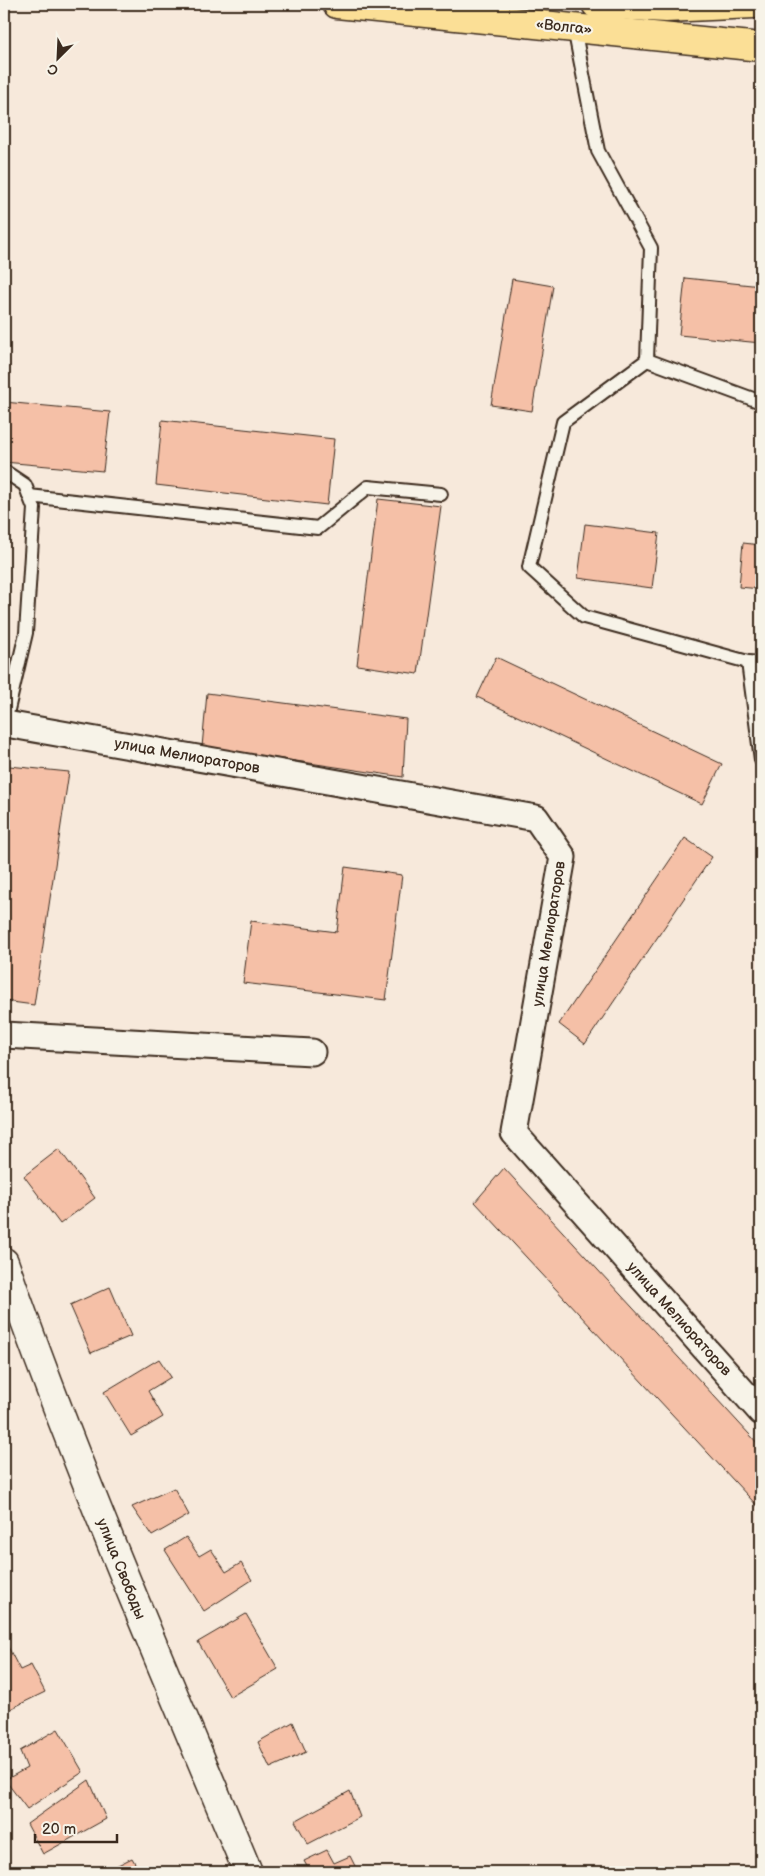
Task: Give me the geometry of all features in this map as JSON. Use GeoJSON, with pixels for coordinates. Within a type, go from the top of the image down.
{"type":"FeatureCollection","features":[{"type":"Feature","properties":{"kind":"highway","name":"«Волга»"},"geometry":{"type":"LineString","coordinates":[[337,4],[761,47]]}},
{"type":"Feature","properties":{"kind":"highway","name":"«Волга»"},"geometry":{"type":"LineString","coordinates":[[596,4],[670,6],[754,4]]}},
{"type":"Feature","properties":{"kind":"main road","name":"улица Свободы"},"geometry":{"type":"LineString","coordinates":[[4,1262],[44,1377],[248,1872]]}},
{"type":"Feature","properties":{"kind":"street","name":"улица Мелиораторов"},"geometry":{"type":"LineString","coordinates":[[5,727],[536,818],[563,857],[514,1133],[761,1412]]}},
{"type":"Feature","properties":{"kind":"street"},"geometry":{"type":"LineString","coordinates":[[4,1035],[312,1052]]}},
{"type":"Feature","properties":{"kind":"lane"},"geometry":{"type":"LineString","coordinates":[[574,28],[598,151],[651,248],[647,360]]}},
{"type":"Feature","properties":{"kind":"lane"},"geometry":{"type":"LineString","coordinates":[[647,360],[761,402]]}},
{"type":"Feature","properties":{"kind":"lane"},"geometry":{"type":"LineString","coordinates":[[647,360],[564,422],[529,567],[584,617],[748,662],[761,663]]}},
{"type":"Feature","properties":{"kind":"lane"},"geometry":{"type":"LineString","coordinates":[[4,471],[25,485],[34,508],[26,633],[5,727]]}},
{"type":"Feature","properties":{"kind":"lane"},"geometry":{"type":"LineString","coordinates":[[29,496],[318,528],[368,487],[441,494]]}},
{"type":"Feature","properties":{"kind":"lane"},"geometry":{"type":"LineString","coordinates":[[748,662],[761,760]]}},
{"type":"Feature","properties":{"kind":"building"},"geometry":{"type":"Polygon","coordinates":[[[685,278],[761,286],[761,343],[679,335],[685,278]]]}},
{"type":"Feature","properties":{"kind":"building"},"geometry":{"type":"Polygon","coordinates":[[[512,279],[553,286],[532,411],[491,405],[512,279]]]}},
{"type":"Feature","properties":{"kind":"building"},"geometry":{"type":"Polygon","coordinates":[[[4,402],[110,412],[103,471],[4,462],[4,402]]]}},
{"type":"Feature","properties":{"kind":"building"},"geometry":{"type":"Polygon","coordinates":[[[162,420],[334,439],[327,505],[156,485],[162,420]]]}},
{"type":"Feature","properties":{"kind":"building"},"geometry":{"type":"Polygon","coordinates":[[[378,499],[441,506],[418,674],[357,665],[378,499]]]}},
{"type":"Feature","properties":{"kind":"building"},"geometry":{"type":"Polygon","coordinates":[[[585,524],[659,533],[652,588],[578,578],[585,524]]]}},
{"type":"Feature","properties":{"kind":"building"},"geometry":{"type":"Polygon","coordinates":[[[743,543],[761,545],[761,589],[739,587],[743,543]]]}},
{"type":"Feature","properties":{"kind":"building"},"geometry":{"type":"Polygon","coordinates":[[[496,657],[722,764],[702,804],[477,697],[496,657]]]}},
{"type":"Feature","properties":{"kind":"building"},"geometry":{"type":"Polygon","coordinates":[[[207,693],[406,719],[403,777],[202,747],[207,693]]]}},
{"type":"Feature","properties":{"kind":"building"},"geometry":{"type":"Polygon","coordinates":[[[9,766],[69,772],[34,1005],[4,1001],[4,803],[9,766]]]}},
{"type":"Feature","properties":{"kind":"building"},"geometry":{"type":"Polygon","coordinates":[[[685,838],[712,857],[585,1044],[559,1024],[685,838]]]}},
{"type":"Feature","properties":{"kind":"building"},"geometry":{"type":"Polygon","coordinates":[[[345,867],[402,875],[386,1000],[243,983],[251,921],[337,932],[345,867]]]}},
{"type":"Feature","properties":{"kind":"building"},"geometry":{"type":"Polygon","coordinates":[[[761,1098],[761,1112],[755,1108],[761,1098]]]}},
{"type":"Feature","properties":{"kind":"building"},"geometry":{"type":"Polygon","coordinates":[[[59,1149],[95,1198],[60,1224],[24,1176],[59,1149]]]}},
{"type":"Feature","properties":{"kind":"building"},"geometry":{"type":"Polygon","coordinates":[[[504,1168],[761,1447],[761,1510],[475,1202],[504,1168]]]}},
{"type":"Feature","properties":{"kind":"building"},"geometry":{"type":"Polygon","coordinates":[[[110,1287],[131,1336],[91,1353],[70,1305],[110,1287]]]}},
{"type":"Feature","properties":{"kind":"building"},"geometry":{"type":"Polygon","coordinates":[[[159,1359],[171,1377],[148,1391],[163,1417],[131,1436],[104,1392],[159,1359]]]}},
{"type":"Feature","properties":{"kind":"building"},"geometry":{"type":"Polygon","coordinates":[[[174,1488],[189,1515],[152,1536],[132,1507],[174,1488]]]}},
{"type":"Feature","properties":{"kind":"building"},"geometry":{"type":"Polygon","coordinates":[[[186,1537],[199,1556],[211,1549],[226,1572],[241,1563],[252,1580],[204,1611],[165,1550],[186,1537]]]}},
{"type":"Feature","properties":{"kind":"building"},"geometry":{"type":"Polygon","coordinates":[[[246,1614],[278,1669],[230,1697],[198,1642],[246,1614]]]}},
{"type":"Feature","properties":{"kind":"building"},"geometry":{"type":"Polygon","coordinates":[[[7,1645],[20,1670],[31,1665],[45,1692],[4,1712],[4,1647],[7,1645]]]}},
{"type":"Feature","properties":{"kind":"building"},"geometry":{"type":"Polygon","coordinates":[[[293,1722],[306,1752],[270,1768],[258,1742],[293,1722]]]}},
{"type":"Feature","properties":{"kind":"building"},"geometry":{"type":"Polygon","coordinates":[[[58,1729],[83,1772],[27,1809],[5,1780],[27,1768],[20,1751],[58,1729]]]}},
{"type":"Feature","properties":{"kind":"building"},"geometry":{"type":"Polygon","coordinates":[[[89,1780],[106,1819],[43,1854],[27,1824],[89,1780]]]}},
{"type":"Feature","properties":{"kind":"building"},"geometry":{"type":"Polygon","coordinates":[[[350,1791],[360,1817],[308,1844],[295,1821],[350,1791]]]}},
{"type":"Feature","properties":{"kind":"building"},"geometry":{"type":"Polygon","coordinates":[[[327,1850],[334,1863],[350,1856],[358,1872],[310,1872],[304,1861],[327,1850]]]}},
{"type":"Feature","properties":{"kind":"building"},"geometry":{"type":"Polygon","coordinates":[[[132,1858],[140,1872],[104,1872],[132,1858]]]}}]}
